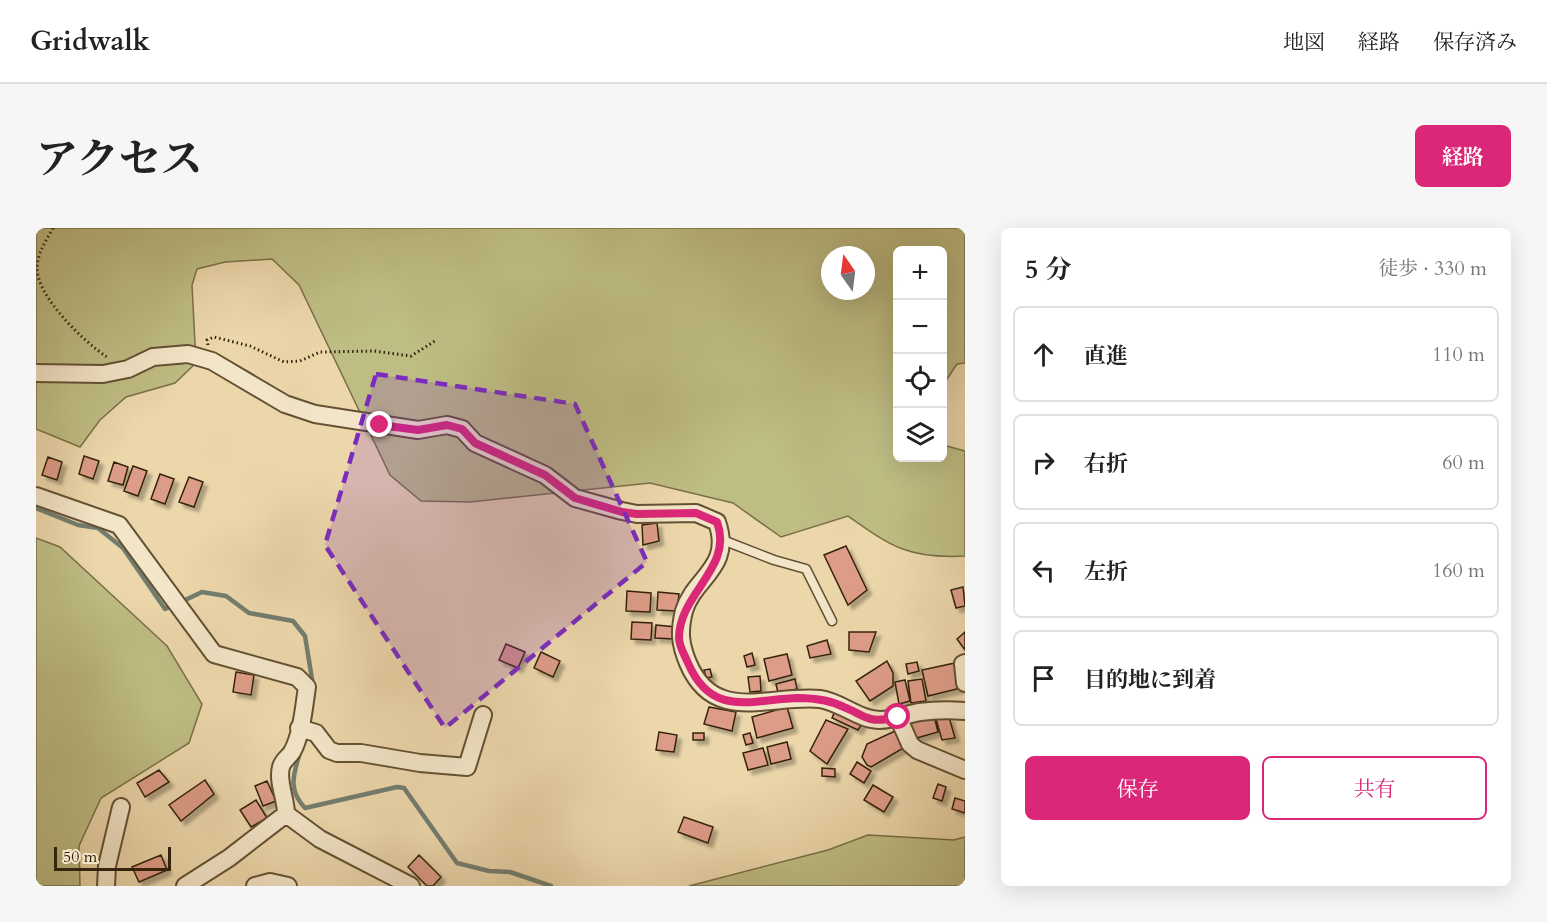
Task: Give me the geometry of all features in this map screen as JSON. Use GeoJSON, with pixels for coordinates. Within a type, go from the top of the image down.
{"type":"FeatureCollection","features":[{"type":"Feature","properties":{"kind":"street"},"geometry":{"type":"LineString","coordinates":[[36,373],[103,374],[128,369],[153,357],[188,354],[224,368],[285,404],[315,414],[418,430],[447,425],[462,429],[475,443],[545,475],[575,498],[637,514],[696,513],[717,522],[720,538],[718,559],[688,602],[679,640],[700,684],[712,694],[745,704],[788,699],[823,699],[869,719],[881,720],[941,710],[965,711]]}},
{"type":"Feature","properties":{"kind":"street"},"geometry":{"type":"LineString","coordinates":[[36,496],[119,525],[214,654],[297,677],[307,687],[304,730],[281,767],[286,814],[320,839],[411,886]]}},
{"type":"Feature","properties":{"kind":"street"},"geometry":{"type":"LineString","coordinates":[[965,663],[963,664],[965,683]]}},
{"type":"Feature","properties":{"kind":"street"},"geometry":{"type":"LineString","coordinates":[[304,730],[316,733],[329,750],[337,753],[361,753],[420,764],[467,767],[483,715]]}},
{"type":"Feature","properties":{"kind":"street"},"geometry":{"type":"LineString","coordinates":[[898,717],[904,735],[917,750],[965,770]]}},
{"type":"Feature","properties":{"kind":"street"},"geometry":{"type":"LineString","coordinates":[[106,886],[121,807]]}},
{"type":"Feature","properties":{"kind":"street"},"geometry":{"type":"LineString","coordinates":[[185,886],[229,858],[286,814]]}},
{"type":"Feature","properties":{"kind":"street"},"geometry":{"type":"LineString","coordinates":[[255,886],[270,882],[282,885]]}},
{"type":"Feature","properties":{"kind":"lane"},"geometry":{"type":"LineString","coordinates":[[720,538],[774,560],[806,569],[832,621]]}},
{"type":"Feature","properties":{"kind":"path"},"geometry":{"type":"LineString","coordinates":[[53,228],[39,251],[36,270],[45,290],[56,312],[76,333],[94,349],[108,357],[115,357]]}},
{"type":"Feature","properties":{"kind":"path"},"geometry":{"type":"LineString","coordinates":[[224,368],[207,340],[214,337],[242,344],[284,362],[300,361],[320,352],[374,351],[411,356],[435,341]]}},
{"type":"Feature","properties":{"kind":"highlighted area"},"geometry":{"type":"Polygon","coordinates":[[[376,374],[575,404],[647,562],[445,728],[325,545],[376,374]]]}},
{"type":"Feature","properties":{"kind":"shaded area"},"geometry":{"type":"Polygon","coordinates":[[[36,228],[965,228],[965,363],[957,364],[947,379],[947,246],[893,246],[893,462],[947,462],[947,446],[965,451],[965,556],[929,555],[902,549],[877,536],[848,516],[781,537],[733,503],[650,483],[470,502],[421,501],[390,475],[299,285],[272,259],[225,262],[197,269],[192,285],[196,363],[175,383],[126,397],[100,420],[80,447],[36,429],[36,228]]]}},
{"type":"Feature","properties":{"kind":"shaded area"},"geometry":{"type":"Polygon","coordinates":[[[36,538],[60,547],[167,646],[202,704],[189,743],[101,798],[79,846],[80,886],[36,886],[36,538]]]}},
{"type":"Feature","properties":{"kind":"shaded area"},"geometry":{"type":"Polygon","coordinates":[[[868,835],[954,840],[965,837],[965,886],[689,886],[828,850],[868,835]]]}},
{"type":"Feature","properties":{"kind":"building"},"geometry":{"type":"Polygon","coordinates":[[[84,456],[99,461],[93,479],[79,474],[84,456]]]}},
{"type":"Feature","properties":{"kind":"building"},"geometry":{"type":"Polygon","coordinates":[[[48,457],[62,462],[57,480],[42,475],[48,457]]]}},
{"type":"Feature","properties":{"kind":"building"},"geometry":{"type":"Polygon","coordinates":[[[114,462],[128,467],[123,485],[108,481],[114,462]]]}},
{"type":"Feature","properties":{"kind":"building"},"geometry":{"type":"Polygon","coordinates":[[[133,466],[147,471],[138,496],[124,491],[133,466]]]}},
{"type":"Feature","properties":{"kind":"building"},"geometry":{"type":"Polygon","coordinates":[[[160,474],[174,479],[165,504],[151,499],[160,474]]]}},
{"type":"Feature","properties":{"kind":"building"},"geometry":{"type":"Polygon","coordinates":[[[189,477],[203,482],[194,507],[179,502],[189,477]]]}},
{"type":"Feature","properties":{"kind":"building"},"geometry":{"type":"Polygon","coordinates":[[[657,523],[659,541],[643,545],[642,525],[657,523]]]}},
{"type":"Feature","properties":{"kind":"building"},"geometry":{"type":"Polygon","coordinates":[[[846,546],[867,590],[848,605],[824,555],[846,546]]]}},
{"type":"Feature","properties":{"kind":"building"},"geometry":{"type":"Polygon","coordinates":[[[963,587],[965,606],[956,608],[951,590],[963,587]]]}},
{"type":"Feature","properties":{"kind":"building"},"geometry":{"type":"Polygon","coordinates":[[[627,591],[651,593],[650,612],[626,611],[627,591]]]}},
{"type":"Feature","properties":{"kind":"building"},"geometry":{"type":"Polygon","coordinates":[[[658,592],[679,594],[677,611],[657,610],[658,592]]]}},
{"type":"Feature","properties":{"kind":"building"},"geometry":{"type":"Polygon","coordinates":[[[632,622],[652,623],[651,640],[631,639],[632,622]]]}},
{"type":"Feature","properties":{"kind":"building"},"geometry":{"type":"Polygon","coordinates":[[[656,625],[676,627],[674,639],[655,638],[656,625]]]}},
{"type":"Feature","properties":{"kind":"building"},"geometry":{"type":"Polygon","coordinates":[[[849,632],[876,632],[869,652],[849,650],[849,632]]]}},
{"type":"Feature","properties":{"kind":"building"},"geometry":{"type":"Polygon","coordinates":[[[965,632],[965,650],[957,639],[965,632]]]}},
{"type":"Feature","properties":{"kind":"building"},"geometry":{"type":"Polygon","coordinates":[[[827,640],[831,654],[810,658],[807,646],[827,640]]]}},
{"type":"Feature","properties":{"kind":"building"},"geometry":{"type":"Polygon","coordinates":[[[506,644],[525,652],[518,668],[499,660],[506,644]]]}},
{"type":"Feature","properties":{"kind":"building"},"geometry":{"type":"Polygon","coordinates":[[[541,652],[560,661],[553,677],[534,668],[541,652]]]}},
{"type":"Feature","properties":{"kind":"building"},"geometry":{"type":"Polygon","coordinates":[[[752,653],[755,665],[747,667],[744,656],[752,653]]]}},
{"type":"Feature","properties":{"kind":"building"},"geometry":{"type":"Polygon","coordinates":[[[787,654],[792,675],[769,681],[764,659],[787,654]]]}},
{"type":"Feature","properties":{"kind":"building"},"geometry":{"type":"Polygon","coordinates":[[[887,661],[893,673],[893,686],[870,701],[856,681],[887,661]]]}},
{"type":"Feature","properties":{"kind":"building"},"geometry":{"type":"Polygon","coordinates":[[[917,662],[919,671],[908,674],[906,664],[917,662]]]}},
{"type":"Feature","properties":{"kind":"building"},"geometry":{"type":"Polygon","coordinates":[[[955,663],[961,688],[928,696],[922,670],[955,663]]]}},
{"type":"Feature","properties":{"kind":"building"},"geometry":{"type":"Polygon","coordinates":[[[710,669],[712,677],[706,678],[704,670],[710,669]]]}},
{"type":"Feature","properties":{"kind":"building"},"geometry":{"type":"Polygon","coordinates":[[[236,672],[254,675],[251,695],[233,692],[236,672]]]}},
{"type":"Feature","properties":{"kind":"building"},"geometry":{"type":"Polygon","coordinates":[[[760,676],[761,691],[750,692],[748,677],[760,676]]]}},
{"type":"Feature","properties":{"kind":"building"},"geometry":{"type":"Polygon","coordinates":[[[795,679],[797,689],[778,693],[776,684],[795,679]]]}},
{"type":"Feature","properties":{"kind":"building"},"geometry":{"type":"Polygon","coordinates":[[[922,679],[926,701],[911,703],[908,681],[922,679]]]}},
{"type":"Feature","properties":{"kind":"building"},"geometry":{"type":"Polygon","coordinates":[[[905,680],[910,701],[899,704],[895,682],[905,680]]]}},
{"type":"Feature","properties":{"kind":"building"},"geometry":{"type":"Polygon","coordinates":[[[709,707],[736,712],[732,731],[704,724],[709,707]]]}},
{"type":"Feature","properties":{"kind":"building"},"geometry":{"type":"Polygon","coordinates":[[[787,707],[793,728],[757,738],[752,717],[787,707]]]}},
{"type":"Feature","properties":{"kind":"building"},"geometry":{"type":"Polygon","coordinates":[[[836,709],[863,722],[858,730],[832,718],[836,709]]]}},
{"type":"Feature","properties":{"kind":"building"},"geometry":{"type":"Polygon","coordinates":[[[934,716],[938,732],[913,739],[907,719],[934,716]]]}},
{"type":"Feature","properties":{"kind":"building"},"geometry":{"type":"Polygon","coordinates":[[[949,717],[955,738],[942,740],[936,719],[949,717]]]}},
{"type":"Feature","properties":{"kind":"building"},"geometry":{"type":"Polygon","coordinates":[[[826,720],[848,729],[827,764],[810,751],[826,720]]]}},
{"type":"Feature","properties":{"kind":"building"},"geometry":{"type":"Polygon","coordinates":[[[895,731],[905,747],[871,767],[867,765],[862,757],[867,744],[895,731]]]}},
{"type":"Feature","properties":{"kind":"building"},"geometry":{"type":"Polygon","coordinates":[[[659,732],[677,735],[674,752],[656,750],[659,732]]]}},
{"type":"Feature","properties":{"kind":"building"},"geometry":{"type":"Polygon","coordinates":[[[693,733],[704,733],[704,740],[693,740],[693,733]]]}},
{"type":"Feature","properties":{"kind":"building"},"geometry":{"type":"Polygon","coordinates":[[[750,733],[753,743],[746,745],[743,735],[750,733]]]}},
{"type":"Feature","properties":{"kind":"building"},"geometry":{"type":"Polygon","coordinates":[[[787,742],[791,759],[771,764],[767,747],[787,742]]]}},
{"type":"Feature","properties":{"kind":"building"},"geometry":{"type":"Polygon","coordinates":[[[763,748],[768,765],[748,770],[743,753],[763,748]]]}},
{"type":"Feature","properties":{"kind":"building"},"geometry":{"type":"Polygon","coordinates":[[[857,762],[871,771],[864,783],[850,774],[857,762]]]}},
{"type":"Feature","properties":{"kind":"building"},"geometry":{"type":"Polygon","coordinates":[[[822,768],[835,769],[835,777],[822,776],[822,768]]]}},
{"type":"Feature","properties":{"kind":"building"},"geometry":{"type":"Polygon","coordinates":[[[159,770],[169,782],[145,797],[137,783],[159,770]]]}},
{"type":"Feature","properties":{"kind":"building"},"geometry":{"type":"Polygon","coordinates":[[[205,780],[214,794],[181,821],[169,805],[205,780]]]}},
{"type":"Feature","properties":{"kind":"building"},"geometry":{"type":"Polygon","coordinates":[[[267,781],[276,801],[263,806],[255,786],[267,781]]]}},
{"type":"Feature","properties":{"kind":"building"},"geometry":{"type":"Polygon","coordinates":[[[938,784],[946,787],[942,801],[933,798],[938,784]]]}},
{"type":"Feature","properties":{"kind":"building"},"geometry":{"type":"Polygon","coordinates":[[[873,785],[893,797],[884,812],[864,800],[873,785]]]}},
{"type":"Feature","properties":{"kind":"building"},"geometry":{"type":"Polygon","coordinates":[[[955,798],[965,801],[965,813],[952,809],[955,798]]]}},
{"type":"Feature","properties":{"kind":"building"},"geometry":{"type":"Polygon","coordinates":[[[256,800],[267,818],[251,827],[240,810],[256,800]]]}},
{"type":"Feature","properties":{"kind":"building"},"geometry":{"type":"Polygon","coordinates":[[[684,817],[713,827],[708,843],[678,832],[684,817]]]}},
{"type":"Feature","properties":{"kind":"building"},"geometry":{"type":"Polygon","coordinates":[[[161,855],[167,870],[139,882],[132,867],[161,855]]]}},
{"type":"Feature","properties":{"kind":"building"},"geometry":{"type":"Polygon","coordinates":[[[419,855],[441,877],[433,886],[427,886],[408,867],[419,855]]]}},
{"type":"Feature","properties":{"kind":"waterway"},"geometry":{"type":"LineString","coordinates":[[36,508],[78,525],[98,528],[123,548],[165,609],[173,605]]}},
{"type":"Feature","properties":{"kind":"waterway"},"geometry":{"type":"LineString","coordinates":[[181,602],[202,592],[226,596],[249,613],[293,621],[305,636],[313,685]]}},
{"type":"Feature","properties":{"kind":"waterway"},"geometry":{"type":"LineString","coordinates":[[300,752],[294,774],[294,788],[299,801],[305,808],[397,787],[404,788],[457,863],[489,871],[510,872],[551,886]]}},
{"type":"Feature","properties":{"kind":"route"},"geometry":{"type":"LineString","coordinates":[[380,425],[418,430],[447,425],[462,429],[475,443],[492,453],[515,460],[545,475],[575,498],[622,512],[637,514],[680,512],[709,517],[717,522],[720,531],[718,559],[685,608],[679,640],[692,673],[700,684],[712,694],[745,704],[778,699],[823,699],[869,719],[881,720],[898,717]]}}]}
